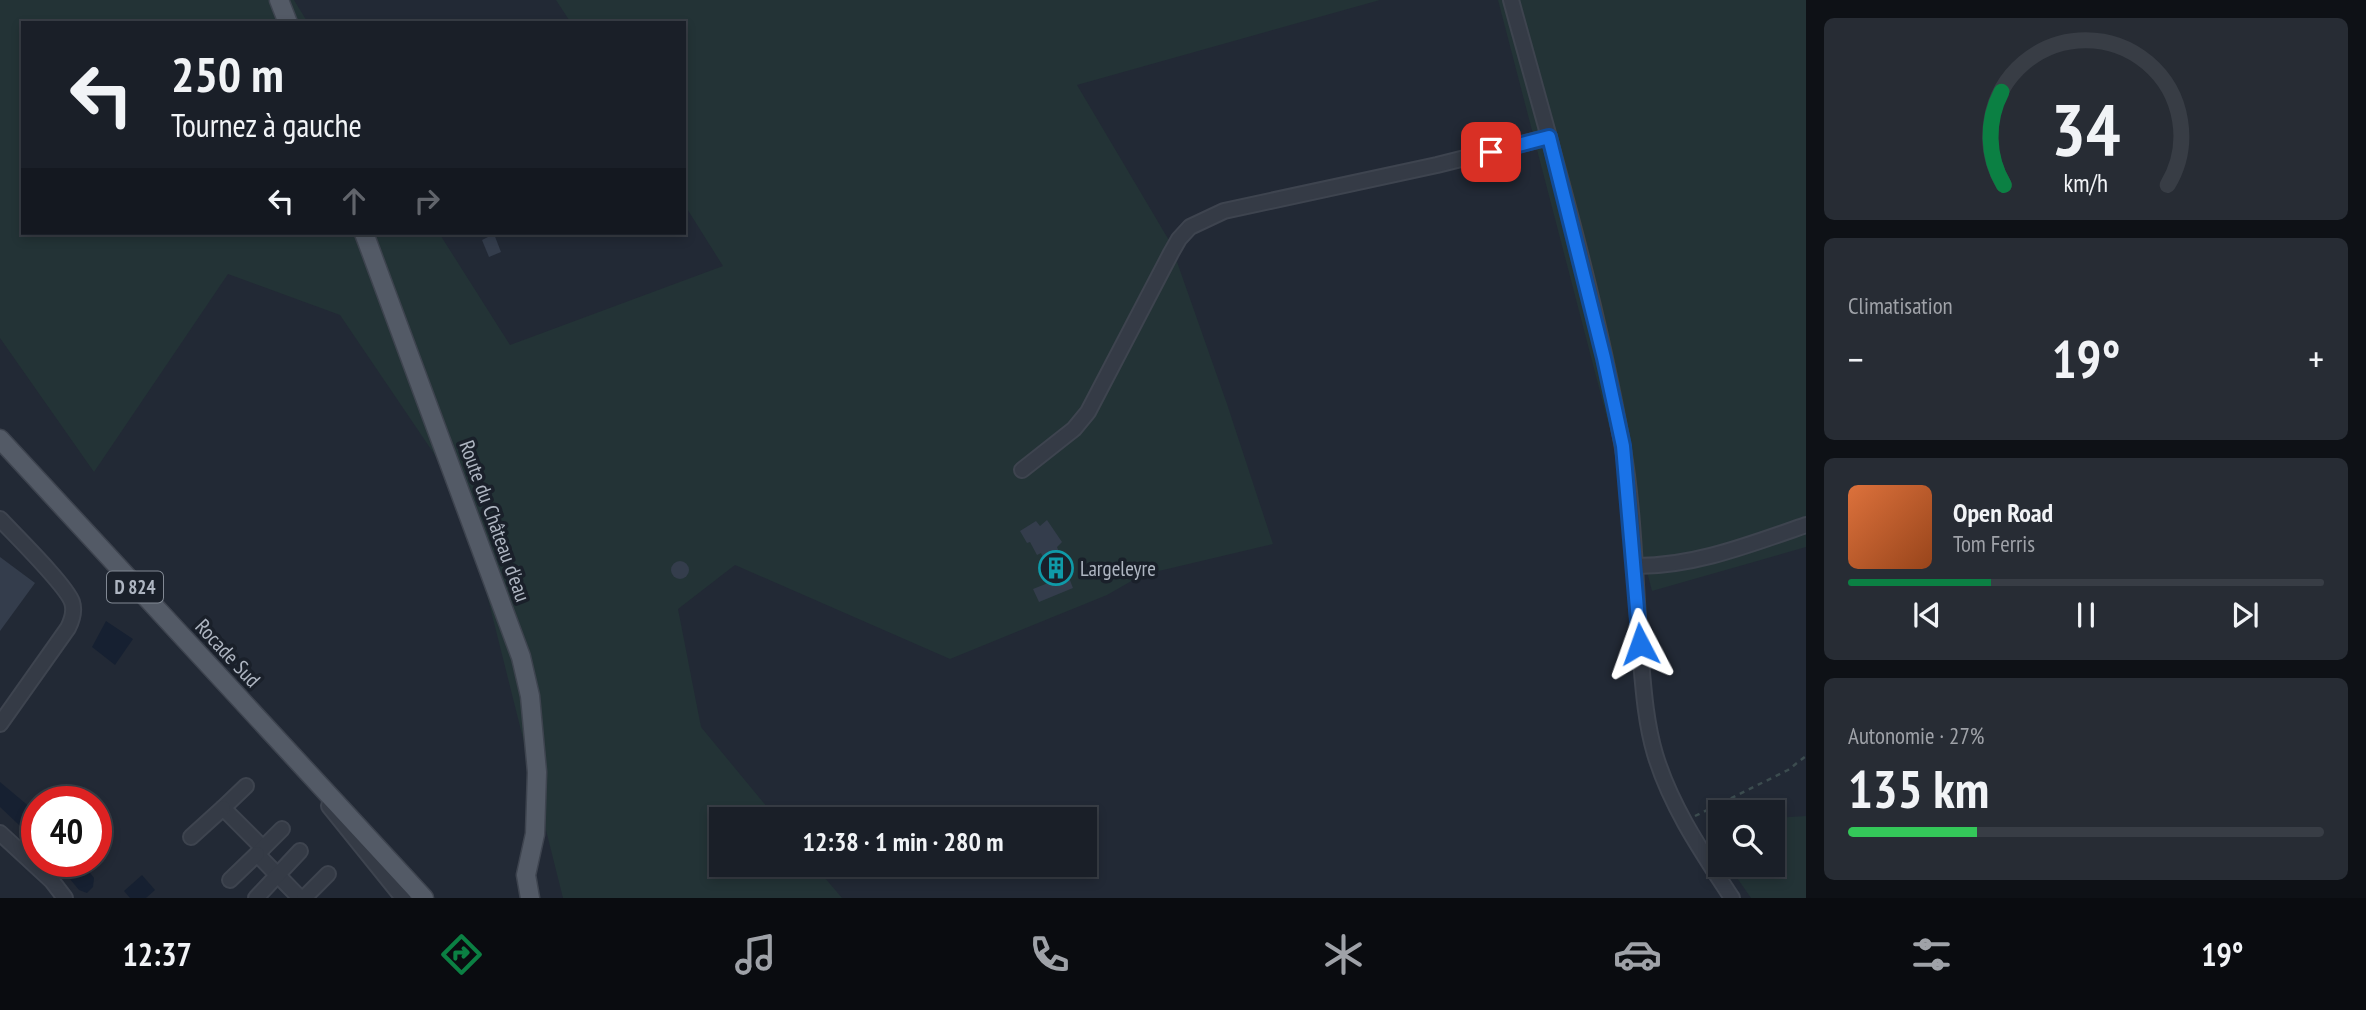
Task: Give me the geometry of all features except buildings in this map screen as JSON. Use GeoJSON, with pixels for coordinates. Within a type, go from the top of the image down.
{"type":"FeatureCollection","features":[{"type":"Feature","properties":{"kind":"main road"},"geometry":{"type":"LineString","coordinates":[[279,0],[287,21]]}},
{"type":"Feature","properties":{"kind":"main road","name":"Route du Château d'eau"},"geometry":{"type":"LineString","coordinates":[[365,235],[521,657],[530,696],[537,772],[535,834],[526,875],[530,898]]}},
{"type":"Feature","properties":{"kind":"main road","name":"Rocade Sud"},"geometry":{"type":"LineString","coordinates":[[0,439],[424,898]]}},
{"type":"Feature","properties":{"kind":"street"},"geometry":{"type":"LineString","coordinates":[[1511,0],[1581,260],[1618,418],[1627,477],[1647,720],[1654,752],[1684,822],[1732,898]]}},
{"type":"Feature","properties":{"kind":"street"},"geometry":{"type":"LineString","coordinates":[[1021,470],[1074,429],[1088,412],[1171,253],[1179,239],[1191,227],[1224,211],[1437,165],[1549,137]]}},
{"type":"Feature","properties":{"kind":"street"},"geometry":{"type":"LineString","coordinates":[[0,519],[66,592],[73,609],[68,628],[0,724]]}},
{"type":"Feature","properties":{"kind":"street"},"geometry":{"type":"LineString","coordinates":[[1634,566],[1662,565],[1704,558],[1806,525]]}},
{"type":"Feature","properties":{"kind":"street"},"geometry":{"type":"LineString","coordinates":[[272,734],[403,898]]}},
{"type":"Feature","properties":{"kind":"street"},"geometry":{"type":"LineString","coordinates":[[191,837],[246,786]]}},
{"type":"Feature","properties":{"kind":"street"},"geometry":{"type":"LineString","coordinates":[[223,808],[278,876],[302,898],[328,874]]}},
{"type":"Feature","properties":{"kind":"street"},"geometry":{"type":"LineString","coordinates":[[230,880],[282,829]]}},
{"type":"Feature","properties":{"kind":"street"},"geometry":{"type":"LineString","coordinates":[[0,833],[52,881],[65,898]]}},
{"type":"Feature","properties":{"kind":"street"},"geometry":{"type":"LineString","coordinates":[[256,898],[300,851]]}},
{"type":"Feature","properties":{"kind":"path"},"geometry":{"type":"LineString","coordinates":[[1684,822],[1788,769],[1806,756]]}},
{"type":"Feature","properties":{"kind":"shaded area"},"geometry":{"type":"Polygon","coordinates":[[[0,0],[294,0],[307,21],[21,21],[21,235],[440,235],[510,345],[723,266],[686,207],[686,21],[570,21],[556,0],[1380,0],[1077,85],[1170,242],[1273,544],[1142,575],[1107,595],[950,659],[735,565],[678,609],[701,727],[767,807],[709,807],[709,877],[824,877],[842,898],[563,898],[462,495],[340,315],[228,274],[94,472],[0,338],[0,0]]]}},
{"type":"Feature","properties":{"kind":"shaded area"},"geometry":{"type":"Polygon","coordinates":[[[1498,0],[1806,0],[1806,547],[1652,591],[1498,0]]]}},
{"type":"Feature","properties":{"kind":"shaded area"},"geometry":{"type":"Polygon","coordinates":[[[1806,816],[1806,898],[1751,898],[1736,877],[1785,877],[1785,817],[1806,816]]]}},
{"type":"Feature","properties":{"kind":"water"},"geometry":{"type":"Polygon","coordinates":[[[106,621],[133,639],[115,665],[92,647],[106,621]]]}},
{"type":"Feature","properties":{"kind":"water"},"geometry":{"type":"Polygon","coordinates":[[[0,782],[21,800],[21,827],[0,807],[0,782]]]}},
{"type":"Feature","properties":{"kind":"water"},"geometry":{"type":"Polygon","coordinates":[[[142,875],[155,890],[146,898],[130,898],[124,891],[142,875]]]}},
{"type":"Feature","properties":{"kind":"water"},"geometry":{"type":"Polygon","coordinates":[[[68,877],[93,877],[93,887],[87,893],[79,890],[68,877]]]}},
{"type":"Feature","properties":{"kind":"place","name":"Largeleyre"},"geometry":{"type":"Point","coordinates":[1056,568]}},
{"type":"Feature","properties":{"kind":"route"},"geometry":{"type":"LineString","coordinates":[[1491,152],[1549,137],[1581,260],[1623,446],[1640,644]]}}]}
